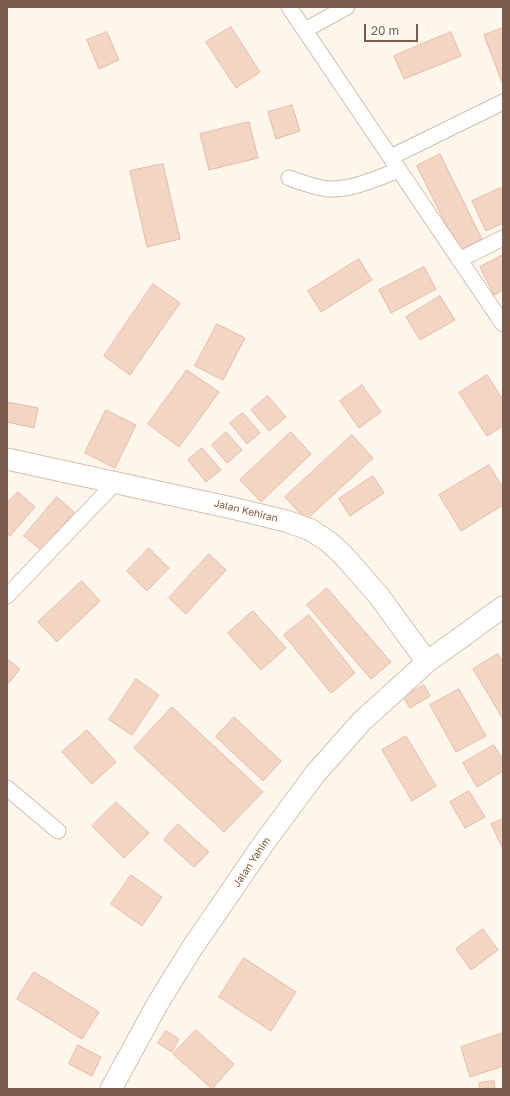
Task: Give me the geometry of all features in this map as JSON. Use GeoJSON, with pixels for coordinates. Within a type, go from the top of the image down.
{"type":"FeatureCollection","features":[{"type":"Feature","properties":{"kind":"street"},"geometry":{"type":"LineString","coordinates":[[289,7],[503,324]]}},
{"type":"Feature","properties":{"kind":"street"},"geometry":{"type":"LineString","coordinates":[[305,30],[347,7]]}},
{"type":"Feature","properties":{"kind":"street"},"geometry":{"type":"LineString","coordinates":[[391,156],[503,102]]}},
{"type":"Feature","properties":{"kind":"street"},"geometry":{"type":"LineString","coordinates":[[289,178],[326,189],[342,188],[367,182],[399,170]]}},
{"type":"Feature","properties":{"kind":"street"},"geometry":{"type":"LineString","coordinates":[[459,260],[503,238]]}},
{"type":"Feature","properties":{"kind":"street","name":"Jalan Kehiran"},"geometry":{"type":"LineString","coordinates":[[7,459],[232,508],[286,521],[311,530],[344,556],[374,590],[427,662]]}},
{"type":"Feature","properties":{"kind":"street"},"geometry":{"type":"LineString","coordinates":[[7,596],[114,483]]}},
{"type":"Feature","properties":{"kind":"street","name":"Jalan Yahim"},"geometry":{"type":"LineString","coordinates":[[111,1089],[158,1003],[192,948],[264,842],[315,774],[362,721],[427,662],[503,607]]}},
{"type":"Feature","properties":{"kind":"street"},"geometry":{"type":"LineString","coordinates":[[7,788],[58,831]]}},
{"type":"Feature","properties":{"kind":"building"},"geometry":{"type":"Polygon","coordinates":[[[231,27],[260,72],[236,88],[206,42],[231,27]]]}},
{"type":"Feature","properties":{"kind":"building"},"geometry":{"type":"Polygon","coordinates":[[[503,28],[503,85],[484,35],[503,28]]]}},
{"type":"Feature","properties":{"kind":"building"},"geometry":{"type":"Polygon","coordinates":[[[107,32],[119,60],[99,69],[87,40],[107,32]]]}},
{"type":"Feature","properties":{"kind":"building"},"geometry":{"type":"Polygon","coordinates":[[[451,32],[461,56],[404,79],[394,56],[451,32]]]}},
{"type":"Feature","properties":{"kind":"building"},"geometry":{"type":"Polygon","coordinates":[[[292,105],[300,131],[276,139],[268,112],[292,105]]]}},
{"type":"Feature","properties":{"kind":"building"},"geometry":{"type":"Polygon","coordinates":[[[249,122],[258,158],[209,170],[200,134],[249,122]]]}},
{"type":"Feature","properties":{"kind":"building"},"geometry":{"type":"Polygon","coordinates":[[[440,154],[482,239],[459,251],[417,166],[440,154]]]}},
{"type":"Feature","properties":{"kind":"building"},"geometry":{"type":"Polygon","coordinates":[[[163,164],[180,239],[147,247],[130,171],[163,164]]]}},
{"type":"Feature","properties":{"kind":"building"},"geometry":{"type":"Polygon","coordinates":[[[501,188],[503,192],[503,223],[486,231],[472,201],[501,188]]]}},
{"type":"Feature","properties":{"kind":"building"},"geometry":{"type":"Polygon","coordinates":[[[503,255],[503,290],[494,295],[480,267],[503,255]]]}},
{"type":"Feature","properties":{"kind":"building"},"geometry":{"type":"Polygon","coordinates":[[[359,259],[372,280],[321,312],[308,291],[359,259]]]}},
{"type":"Feature","properties":{"kind":"building"},"geometry":{"type":"Polygon","coordinates":[[[424,267],[436,289],[391,313],[379,290],[424,267]]]}},
{"type":"Feature","properties":{"kind":"building"},"geometry":{"type":"Polygon","coordinates":[[[153,284],[180,303],[130,375],[104,356],[153,284]]]}},
{"type":"Feature","properties":{"kind":"building"},"geometry":{"type":"Polygon","coordinates":[[[440,296],[455,320],[420,340],[406,317],[440,296]]]}},
{"type":"Feature","properties":{"kind":"building"},"geometry":{"type":"Polygon","coordinates":[[[217,324],[245,338],[223,380],[195,366],[217,324]]]}},
{"type":"Feature","properties":{"kind":"building"},"geometry":{"type":"Polygon","coordinates":[[[187,370],[219,392],[179,447],[148,424],[187,370]]]}},
{"type":"Feature","properties":{"kind":"building"},"geometry":{"type":"Polygon","coordinates":[[[487,375],[503,400],[503,426],[487,436],[459,393],[487,375]]]}},
{"type":"Feature","properties":{"kind":"building"},"geometry":{"type":"Polygon","coordinates":[[[362,385],[381,412],[359,428],[340,401],[362,385]]]}},
{"type":"Feature","properties":{"kind":"building"},"geometry":{"type":"Polygon","coordinates":[[[268,396],[286,417],[269,431],[251,410],[268,396]]]}},
{"type":"Feature","properties":{"kind":"building"},"geometry":{"type":"Polygon","coordinates":[[[7,402],[38,408],[34,428],[7,422],[7,402]]]}},
{"type":"Feature","properties":{"kind":"building"},"geometry":{"type":"Polygon","coordinates":[[[106,410],[136,425],[115,468],[85,453],[106,410]]]}},
{"type":"Feature","properties":{"kind":"building"},"geometry":{"type":"Polygon","coordinates":[[[243,413],[260,433],[247,444],[230,423],[243,413]]]}},
{"type":"Feature","properties":{"kind":"building"},"geometry":{"type":"Polygon","coordinates":[[[226,432],[242,450],[227,463],[212,445],[226,432]]]}},
{"type":"Feature","properties":{"kind":"building"},"geometry":{"type":"Polygon","coordinates":[[[291,432],[311,454],[261,502],[240,480],[291,432]]]}},
{"type":"Feature","properties":{"kind":"building"},"geometry":{"type":"Polygon","coordinates":[[[352,435],[373,458],[306,520],[285,497],[352,435]]]}},
{"type":"Feature","properties":{"kind":"building"},"geometry":{"type":"Polygon","coordinates":[[[202,448],[221,470],[206,482],[188,460],[202,448]]]}},
{"type":"Feature","properties":{"kind":"building"},"geometry":{"type":"Polygon","coordinates":[[[489,465],[503,488],[503,505],[461,531],[439,495],[489,465]]]}},
{"type":"Feature","properties":{"kind":"building"},"geometry":{"type":"Polygon","coordinates":[[[373,476],[384,493],[350,516],[339,499],[373,476]]]}},
{"type":"Feature","properties":{"kind":"building"},"geometry":{"type":"Polygon","coordinates":[[[18,492],[35,507],[10,536],[7,533],[7,503],[18,492]]]}},
{"type":"Feature","properties":{"kind":"building"},"geometry":{"type":"Polygon","coordinates":[[[57,497],[74,512],[42,551],[24,536],[57,497]]]}},
{"type":"Feature","properties":{"kind":"building"},"geometry":{"type":"Polygon","coordinates":[[[149,548],[169,568],[147,591],[127,571],[149,548]]]}},
{"type":"Feature","properties":{"kind":"building"},"geometry":{"type":"Polygon","coordinates":[[[209,554],[226,570],[186,614],[169,598],[209,554]]]}},
{"type":"Feature","properties":{"kind":"building"},"geometry":{"type":"Polygon","coordinates":[[[82,581],[100,601],[57,642],[38,622],[82,581]]]}},
{"type":"Feature","properties":{"kind":"building"},"geometry":{"type":"Polygon","coordinates":[[[327,588],[391,662],[371,679],[307,605],[327,588]]]}},
{"type":"Feature","properties":{"kind":"building"},"geometry":{"type":"Polygon","coordinates":[[[253,611],[286,648],[261,670],[228,633],[253,611]]]}},
{"type":"Feature","properties":{"kind":"building"},"geometry":{"type":"Polygon","coordinates":[[[309,615],[355,673],[331,693],[284,635],[309,615]]]}},
{"type":"Feature","properties":{"kind":"building"},"geometry":{"type":"Polygon","coordinates":[[[498,654],[503,662],[503,719],[473,669],[498,654]]]}},
{"type":"Feature","properties":{"kind":"building"},"geometry":{"type":"Polygon","coordinates":[[[7,659],[20,669],[7,685],[7,659]]]}},
{"type":"Feature","properties":{"kind":"building"},"geometry":{"type":"Polygon","coordinates":[[[136,679],[159,695],[132,735],[109,720],[136,679]]]}},
{"type":"Feature","properties":{"kind":"building"},"geometry":{"type":"Polygon","coordinates":[[[424,685],[430,696],[410,708],[403,697],[424,685]]]}},
{"type":"Feature","properties":{"kind":"building"},"geometry":{"type":"Polygon","coordinates":[[[459,689],[486,736],[456,752],[430,705],[459,689]]]}},
{"type":"Feature","properties":{"kind":"building"},"geometry":{"type":"Polygon","coordinates":[[[172,707],[263,792],[224,832],[134,748],[172,707]]]}},
{"type":"Feature","properties":{"kind":"building"},"geometry":{"type":"Polygon","coordinates":[[[234,717],[281,761],[263,781],[216,737],[234,717]]]}},
{"type":"Feature","properties":{"kind":"building"},"geometry":{"type":"Polygon","coordinates":[[[87,730],[116,762],[92,784],[62,752],[87,730]]]}},
{"type":"Feature","properties":{"kind":"building"},"geometry":{"type":"Polygon","coordinates":[[[406,736],[436,786],[412,801],[382,750],[406,736]]]}},
{"type":"Feature","properties":{"kind":"building"},"geometry":{"type":"Polygon","coordinates":[[[494,745],[503,760],[503,771],[477,787],[463,763],[494,745]]]}},
{"type":"Feature","properties":{"kind":"building"},"geometry":{"type":"Polygon","coordinates":[[[469,791],[485,817],[465,828],[450,802],[469,791]]]}},
{"type":"Feature","properties":{"kind":"building"},"geometry":{"type":"Polygon","coordinates":[[[116,802],[149,833],[124,858],[92,826],[116,802]]]}},
{"type":"Feature","properties":{"kind":"building"},"geometry":{"type":"Polygon","coordinates":[[[503,819],[503,849],[491,824],[503,819]]]}},
{"type":"Feature","properties":{"kind":"building"},"geometry":{"type":"Polygon","coordinates":[[[178,824],[209,852],[194,867],[164,840],[178,824]]]}},
{"type":"Feature","properties":{"kind":"building"},"geometry":{"type":"Polygon","coordinates":[[[131,875],[162,897],[142,926],[111,904],[131,875]]]}},
{"type":"Feature","properties":{"kind":"building"},"geometry":{"type":"Polygon","coordinates":[[[483,929],[498,950],[471,970],[456,949],[483,929]]]}},
{"type":"Feature","properties":{"kind":"building"},"geometry":{"type":"Polygon","coordinates":[[[244,958],[296,992],[271,1031],[219,997],[244,958]]]}},
{"type":"Feature","properties":{"kind":"building"},"geometry":{"type":"Polygon","coordinates":[[[34,972],[99,1012],[82,1039],[17,999],[34,972]]]}},
{"type":"Feature","properties":{"kind":"building"},"geometry":{"type":"Polygon","coordinates":[[[196,1030],[234,1064],[212,1089],[173,1054],[196,1030]]]}},
{"type":"Feature","properties":{"kind":"building"},"geometry":{"type":"Polygon","coordinates":[[[166,1031],[179,1039],[172,1052],[158,1043],[166,1031]]]}},
{"type":"Feature","properties":{"kind":"building"},"geometry":{"type":"Polygon","coordinates":[[[503,1033],[503,1066],[470,1077],[461,1047],[503,1033]]]}},
{"type":"Feature","properties":{"kind":"building"},"geometry":{"type":"Polygon","coordinates":[[[78,1045],[101,1057],[92,1076],[69,1064],[78,1045]]]}},
{"type":"Feature","properties":{"kind":"building"},"geometry":{"type":"Polygon","coordinates":[[[494,1081],[495,1089],[480,1089],[479,1083],[494,1081]]]}}]}
